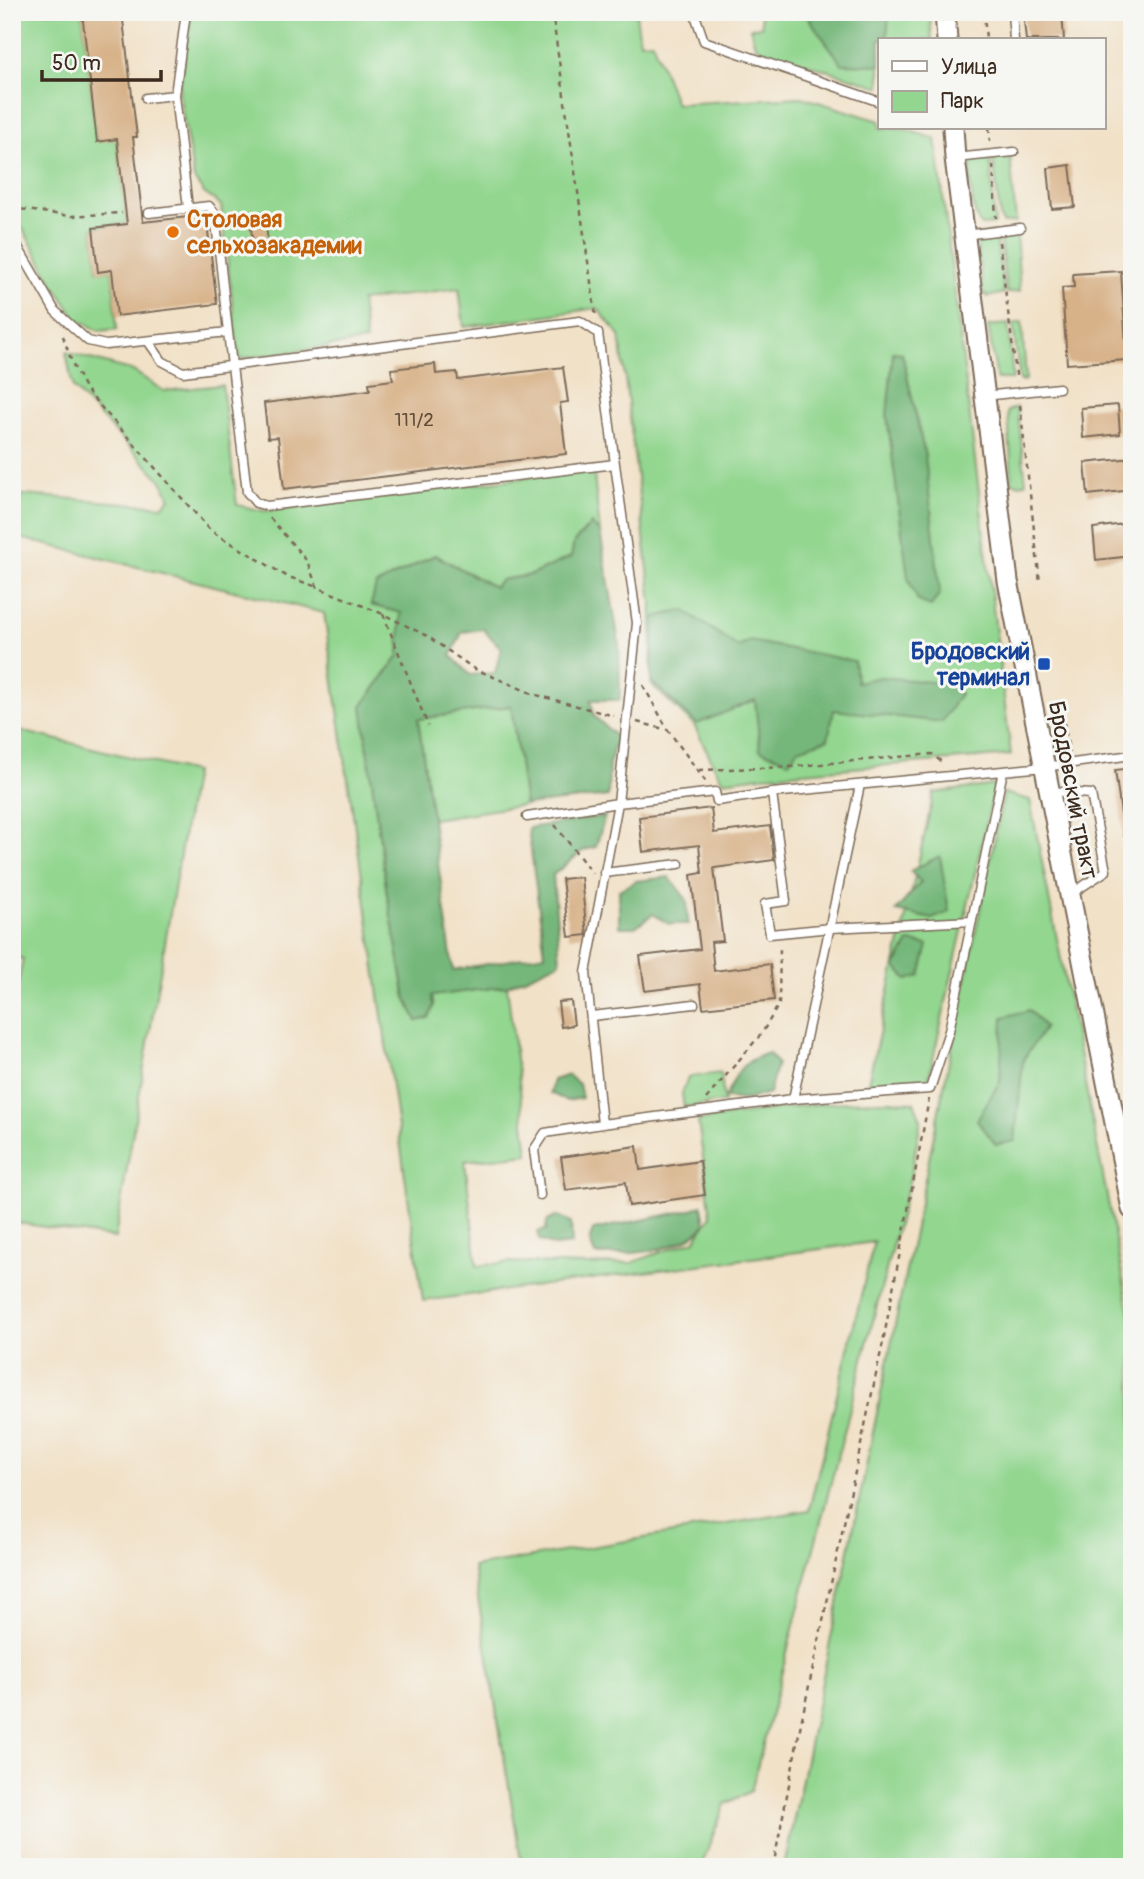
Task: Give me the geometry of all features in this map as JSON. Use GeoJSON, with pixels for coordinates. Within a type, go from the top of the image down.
{"type":"FeatureCollection","features":[{"type":"Feature","properties":{"kind":"street"},"geometry":{"type":"LineString","coordinates":[[945,12],[947,38]]}},
{"type":"Feature","properties":{"kind":"street","name":"Бродовский тракт"},"geometry":{"type":"LineString","coordinates":[[953,130],[1008,581],[1069,896],[1129,1179],[1132,1209]]}},
{"type":"Feature","properties":{"kind":"lane"},"geometry":{"type":"LineString","coordinates":[[186,12],[175,95],[188,208]]}},
{"type":"Feature","properties":{"kind":"lane"},"geometry":{"type":"LineString","coordinates":[[694,12],[704,41],[878,101]]}},
{"type":"Feature","properties":{"kind":"lane"},"geometry":{"type":"LineString","coordinates":[[1012,12],[1014,38]]}},
{"type":"Feature","properties":{"kind":"lane"},"geometry":{"type":"LineString","coordinates":[[146,98],[175,95]]}},
{"type":"Feature","properties":{"kind":"lane"},"geometry":{"type":"LineString","coordinates":[[955,158],[1014,152]]}},
{"type":"Feature","properties":{"kind":"lane"},"geometry":{"type":"LineString","coordinates":[[149,213],[209,205],[215,213],[247,492],[256,503],[267,506],[615,464]]}},
{"type":"Feature","properties":{"kind":"lane"},"geometry":{"type":"LineString","coordinates":[[964,235],[1020,228]]}},
{"type":"Feature","properties":{"kind":"lane"},"geometry":{"type":"LineString","coordinates":[[12,237],[55,311],[88,341],[106,345],[228,332]]}},
{"type":"Feature","properties":{"kind":"lane"},"geometry":{"type":"LineString","coordinates":[[148,341],[162,361],[183,372],[580,321],[598,334],[637,623],[618,803],[586,974],[602,1124]]}},
{"type":"Feature","properties":{"kind":"lane"},"geometry":{"type":"LineString","coordinates":[[984,396],[1059,388]]}},
{"type":"Feature","properties":{"kind":"lane"},"geometry":{"type":"LineString","coordinates":[[527,817],[715,792],[717,802],[772,793],[1044,767],[1132,755]]}},
{"type":"Feature","properties":{"kind":"lane"},"geometry":{"type":"LineString","coordinates":[[540,1195],[534,1150],[545,1133],[793,1099],[930,1089],[949,1031],[1003,771]]}},
{"type":"Feature","properties":{"kind":"lane"},"geometry":{"type":"LineString","coordinates":[[793,1099],[860,785]]}},
{"type":"Feature","properties":{"kind":"lane"},"geometry":{"type":"LineString","coordinates":[[1049,791],[1091,794],[1106,871],[1069,896]]}},
{"type":"Feature","properties":{"kind":"lane"},"geometry":{"type":"LineString","coordinates":[[772,793],[786,901],[765,904],[770,933],[972,921]]}},
{"type":"Feature","properties":{"kind":"lane"},"geometry":{"type":"LineString","coordinates":[[604,873],[679,864]]}},
{"type":"Feature","properties":{"kind":"lane"},"geometry":{"type":"LineString","coordinates":[[592,1016],[694,1004]]}},
{"type":"Feature","properties":{"kind":"path"},"geometry":{"type":"LineString","coordinates":[[984,12],[986,38]]}},
{"type":"Feature","properties":{"kind":"path"},"geometry":{"type":"LineString","coordinates":[[989,130],[997,231],[1040,583]]}},
{"type":"Feature","properties":{"kind":"path"},"geometry":{"type":"LineString","coordinates":[[12,208],[70,216],[122,213]]}},
{"type":"Feature","properties":{"kind":"path"},"geometry":{"type":"LineString","coordinates":[[55,311],[72,363],[86,390],[211,531],[286,576],[383,614],[427,636],[473,668],[533,694],[668,730]]}},
{"type":"Feature","properties":{"kind":"path"},"geometry":{"type":"LineString","coordinates":[[256,503],[307,561],[317,587]]}},
{"type":"Feature","properties":{"kind":"path"},"geometry":{"type":"LineString","coordinates":[[383,614],[429,726]]}},
{"type":"Feature","properties":{"kind":"path"},"geometry":{"type":"LineString","coordinates":[[634,669],[668,730],[715,792]]}},
{"type":"Feature","properties":{"kind":"path"},"geometry":{"type":"LineString","coordinates":[[699,770],[788,767],[932,754],[957,776]]}},
{"type":"Feature","properties":{"kind":"path"},"geometry":{"type":"LineString","coordinates":[[547,814],[602,887]]}},
{"type":"Feature","properties":{"kind":"path"},"geometry":{"type":"LineString","coordinates":[[694,1113],[762,1033],[779,1004],[780,932]]}},
{"type":"Feature","properties":{"kind":"path"},"geometry":{"type":"LineString","coordinates":[[774,1867],[801,1723],[883,1342],[930,1089]]}},
{"type":"Feature","properties":{"kind":"green space"},"geometry":{"type":"Polygon","coordinates":[[[12,12],[82,12],[97,141],[117,139],[127,224],[93,228],[98,271],[112,270],[117,329],[99,331],[76,318],[54,285],[12,209],[12,12]]]}},
{"type":"Feature","properties":{"kind":"green space"},"geometry":{"type":"Polygon","coordinates":[[[191,12],[644,12],[636,14],[640,42],[652,41],[676,104],[802,97],[878,120],[878,130],[907,130],[936,139],[1011,755],[722,781],[694,725],[651,684],[652,603],[620,336],[597,308],[464,327],[459,288],[361,301],[366,341],[239,359],[221,205],[204,193],[194,179],[179,93],[191,12]]]}},
{"type":"Feature","properties":{"kind":"green space"},"geometry":{"type":"Polygon","coordinates":[[[760,12],[930,12],[932,38],[878,38],[878,86],[760,49],[755,45],[750,28],[762,26],[760,12]]]}},
{"type":"Feature","properties":{"kind":"green space"},"geometry":{"type":"Polygon","coordinates":[[[804,12],[889,12],[887,38],[878,38],[878,65],[842,64],[804,12]]]}},
{"type":"Feature","properties":{"kind":"green space"},"geometry":{"type":"Polygon","coordinates":[[[1010,154],[1016,222],[1003,223],[993,156],[1010,154]]]}},
{"type":"Feature","properties":{"kind":"green space"},"geometry":{"type":"Polygon","coordinates":[[[990,157],[995,224],[981,225],[975,212],[972,194],[972,159],[990,157]]]}},
{"type":"Feature","properties":{"kind":"green space"},"geometry":{"type":"Polygon","coordinates":[[[1016,230],[1020,291],[1007,293],[999,232],[1016,230]]]}},
{"type":"Feature","properties":{"kind":"green space"},"geometry":{"type":"Polygon","coordinates":[[[995,233],[1004,293],[988,297],[983,293],[976,235],[995,233]]]}},
{"type":"Feature","properties":{"kind":"green space"},"geometry":{"type":"Polygon","coordinates":[[[1022,322],[1026,380],[1020,381],[1013,324],[1022,322]]]}},
{"type":"Feature","properties":{"kind":"green space"},"geometry":{"type":"Polygon","coordinates":[[[1008,324],[1013,379],[997,379],[988,326],[1008,324]]]}},
{"type":"Feature","properties":{"kind":"green space"},"geometry":{"type":"Polygon","coordinates":[[[66,352],[133,371],[164,391],[222,385],[237,505],[264,511],[584,470],[594,475],[600,532],[591,524],[571,557],[531,575],[501,580],[494,587],[435,555],[377,585],[371,605],[401,612],[399,656],[362,706],[387,894],[406,998],[417,1021],[431,996],[507,986],[528,1154],[465,1161],[477,1266],[511,1262],[585,1265],[631,1263],[695,1240],[711,1216],[698,1121],[832,1103],[914,1102],[921,1120],[911,1174],[751,1791],[725,1804],[701,1867],[522,1867],[473,1567],[809,1510],[874,1242],[423,1301],[324,613],[12,536],[12,494],[162,506],[170,498],[162,481],[73,388],[66,352]]]}},
{"type":"Feature","properties":{"kind":"green space"},"geometry":{"type":"Polygon","coordinates":[[[893,352],[902,353],[925,456],[940,593],[931,606],[918,601],[908,578],[887,416],[893,352]]]}},
{"type":"Feature","properties":{"kind":"green space"},"geometry":{"type":"Polygon","coordinates":[[[1017,407],[1026,483],[1016,484],[1012,481],[1008,411],[1017,407]]]}},
{"type":"Feature","properties":{"kind":"green space"},"geometry":{"type":"Polygon","coordinates":[[[591,524],[600,532],[619,642],[620,700],[591,700],[594,716],[617,737],[609,764],[608,796],[525,805],[511,706],[418,719],[453,970],[545,954],[528,828],[605,816],[596,847],[584,850],[553,875],[560,962],[507,986],[432,996],[434,1006],[429,1018],[417,1021],[406,998],[387,894],[362,706],[399,656],[401,613],[371,605],[376,585],[435,555],[494,587],[501,580],[531,575],[571,557],[574,542],[591,524]],[[483,629],[462,632],[451,656],[470,675],[495,673],[501,648],[483,629]]]}},
{"type":"Feature","properties":{"kind":"green space"},"geometry":{"type":"Polygon","coordinates":[[[684,610],[738,647],[750,641],[854,661],[857,682],[880,677],[953,684],[960,694],[942,722],[834,710],[828,739],[798,749],[789,761],[760,750],[755,700],[697,724],[651,681],[655,617],[684,610]]]}},
{"type":"Feature","properties":{"kind":"green space"},"geometry":{"type":"Polygon","coordinates":[[[511,706],[525,805],[432,819],[418,719],[511,706]]]}},
{"type":"Feature","properties":{"kind":"green space"},"geometry":{"type":"Polygon","coordinates":[[[12,729],[194,772],[115,1238],[12,1222],[12,1012],[23,959],[12,956],[12,729]]]}},
{"type":"Feature","properties":{"kind":"green space"},"geometry":{"type":"Polygon","coordinates":[[[995,785],[928,1081],[867,1087],[934,793],[995,785]]]}},
{"type":"Feature","properties":{"kind":"green space"},"geometry":{"type":"Polygon","coordinates":[[[1004,793],[1030,800],[1132,1325],[1132,1867],[784,1867],[1004,793]]]}},
{"type":"Feature","properties":{"kind":"green space"},"geometry":{"type":"Polygon","coordinates":[[[940,856],[949,912],[932,919],[896,911],[921,882],[910,871],[940,856]]]}},
{"type":"Feature","properties":{"kind":"green space"},"geometry":{"type":"Polygon","coordinates":[[[669,877],[687,900],[688,924],[669,924],[653,914],[635,927],[619,927],[619,890],[636,881],[669,877]]]}},
{"type":"Feature","properties":{"kind":"green space"},"geometry":{"type":"Polygon","coordinates":[[[909,942],[928,945],[920,976],[907,980],[895,966],[909,942]]]}},
{"type":"Feature","properties":{"kind":"green space"},"geometry":{"type":"Polygon","coordinates":[[[1029,1010],[1045,1027],[1023,1060],[1015,1141],[996,1145],[977,1120],[1000,1081],[1003,1017],[1029,1010]]]}},
{"type":"Feature","properties":{"kind":"green space"},"geometry":{"type":"Polygon","coordinates":[[[769,1053],[777,1064],[769,1093],[746,1100],[725,1098],[745,1064],[769,1053]]]}},
{"type":"Feature","properties":{"kind":"green space"},"geometry":{"type":"Polygon","coordinates":[[[721,1073],[724,1102],[684,1107],[682,1094],[688,1077],[721,1073]]]}},
{"type":"Feature","properties":{"kind":"green space"},"geometry":{"type":"Polygon","coordinates":[[[568,1075],[579,1084],[582,1098],[567,1101],[550,1093],[553,1080],[568,1075]]]}},
{"type":"Feature","properties":{"kind":"green space"},"geometry":{"type":"Polygon","coordinates":[[[702,1205],[705,1225],[682,1241],[653,1250],[595,1255],[590,1242],[593,1230],[690,1210],[702,1205]]]}},
{"type":"Feature","properties":{"kind":"green space"},"geometry":{"type":"Polygon","coordinates":[[[558,1216],[571,1223],[572,1244],[554,1246],[539,1240],[538,1232],[546,1230],[547,1221],[558,1216]]]}},
{"type":"Feature","properties":{"kind":"building"},"geometry":{"type":"Polygon","coordinates":[[[82,12],[122,12],[137,137],[133,137],[143,222],[206,215],[217,304],[117,316],[112,270],[98,272],[93,228],[127,224],[117,139],[97,142],[82,12]]]}},
{"type":"Feature","properties":{"kind":"building"},"geometry":{"type":"Polygon","coordinates":[[[1023,12],[1062,12],[1064,38],[1026,38],[1023,12]]]}},
{"type":"Feature","properties":{"kind":"building"},"geometry":{"type":"Polygon","coordinates":[[[1070,165],[1075,207],[1052,209],[1048,168],[1070,165]]]}},
{"type":"Feature","properties":{"kind":"building"},"geometry":{"type":"Polygon","coordinates":[[[265,218],[268,242],[253,244],[250,220],[265,218]]]}},
{"type":"Feature","properties":{"kind":"building"},"geometry":{"type":"Polygon","coordinates":[[[1121,271],[1127,360],[1067,364],[1062,288],[1074,287],[1073,274],[1121,271]]]}},
{"type":"Feature","properties":{"kind":"building"},"geometry":{"type":"Polygon","coordinates":[[[435,364],[436,374],[457,372],[458,380],[563,367],[568,402],[560,403],[566,454],[284,489],[278,437],[268,438],[264,403],[370,390],[369,383],[393,380],[391,369],[435,364]]]}},
{"type":"Feature","properties":{"kind":"building"},"geometry":{"type":"Polygon","coordinates":[[[1118,405],[1120,434],[1083,438],[1081,408],[1118,405]]]}},
{"type":"Feature","properties":{"kind":"building"},"geometry":{"type":"Polygon","coordinates":[[[1132,458],[1132,490],[1088,495],[1085,463],[1132,458]]]}},
{"type":"Feature","properties":{"kind":"building"},"geometry":{"type":"Polygon","coordinates":[[[1132,523],[1132,556],[1096,560],[1093,528],[1132,523]]]}},
{"type":"Feature","properties":{"kind":"building"},"geometry":{"type":"Polygon","coordinates":[[[1132,768],[1132,835],[1124,836],[1115,770],[1132,768]]]}},
{"type":"Feature","properties":{"kind":"building"},"geometry":{"type":"Polygon","coordinates":[[[711,808],[714,833],[770,826],[774,860],[714,868],[723,941],[711,942],[714,971],[770,964],[774,1000],[703,1008],[700,984],[645,991],[640,956],[700,949],[691,875],[702,873],[699,845],[643,852],[639,817],[711,808]]]}},
{"type":"Feature","properties":{"kind":"building"},"geometry":{"type":"Polygon","coordinates":[[[581,877],[587,935],[569,937],[562,879],[581,877]]]}},
{"type":"Feature","properties":{"kind":"building"},"geometry":{"type":"Polygon","coordinates":[[[571,1001],[574,1025],[561,1027],[558,1002],[571,1001]]]}},
{"type":"Feature","properties":{"kind":"building"},"geometry":{"type":"Polygon","coordinates":[[[637,1146],[640,1170],[700,1161],[705,1195],[629,1206],[626,1182],[566,1190],[561,1157],[637,1146]]]}},
{"type":"Feature","properties":{"kind":"place","name":"Столовая сельхозакадемии"},"geometry":{"type":"Point","coordinates":[173,232]}},
{"type":"Feature","properties":{"kind":"place","name":"Бродовский терминал"},"geometry":{"type":"Point","coordinates":[1044,664]}}]}
